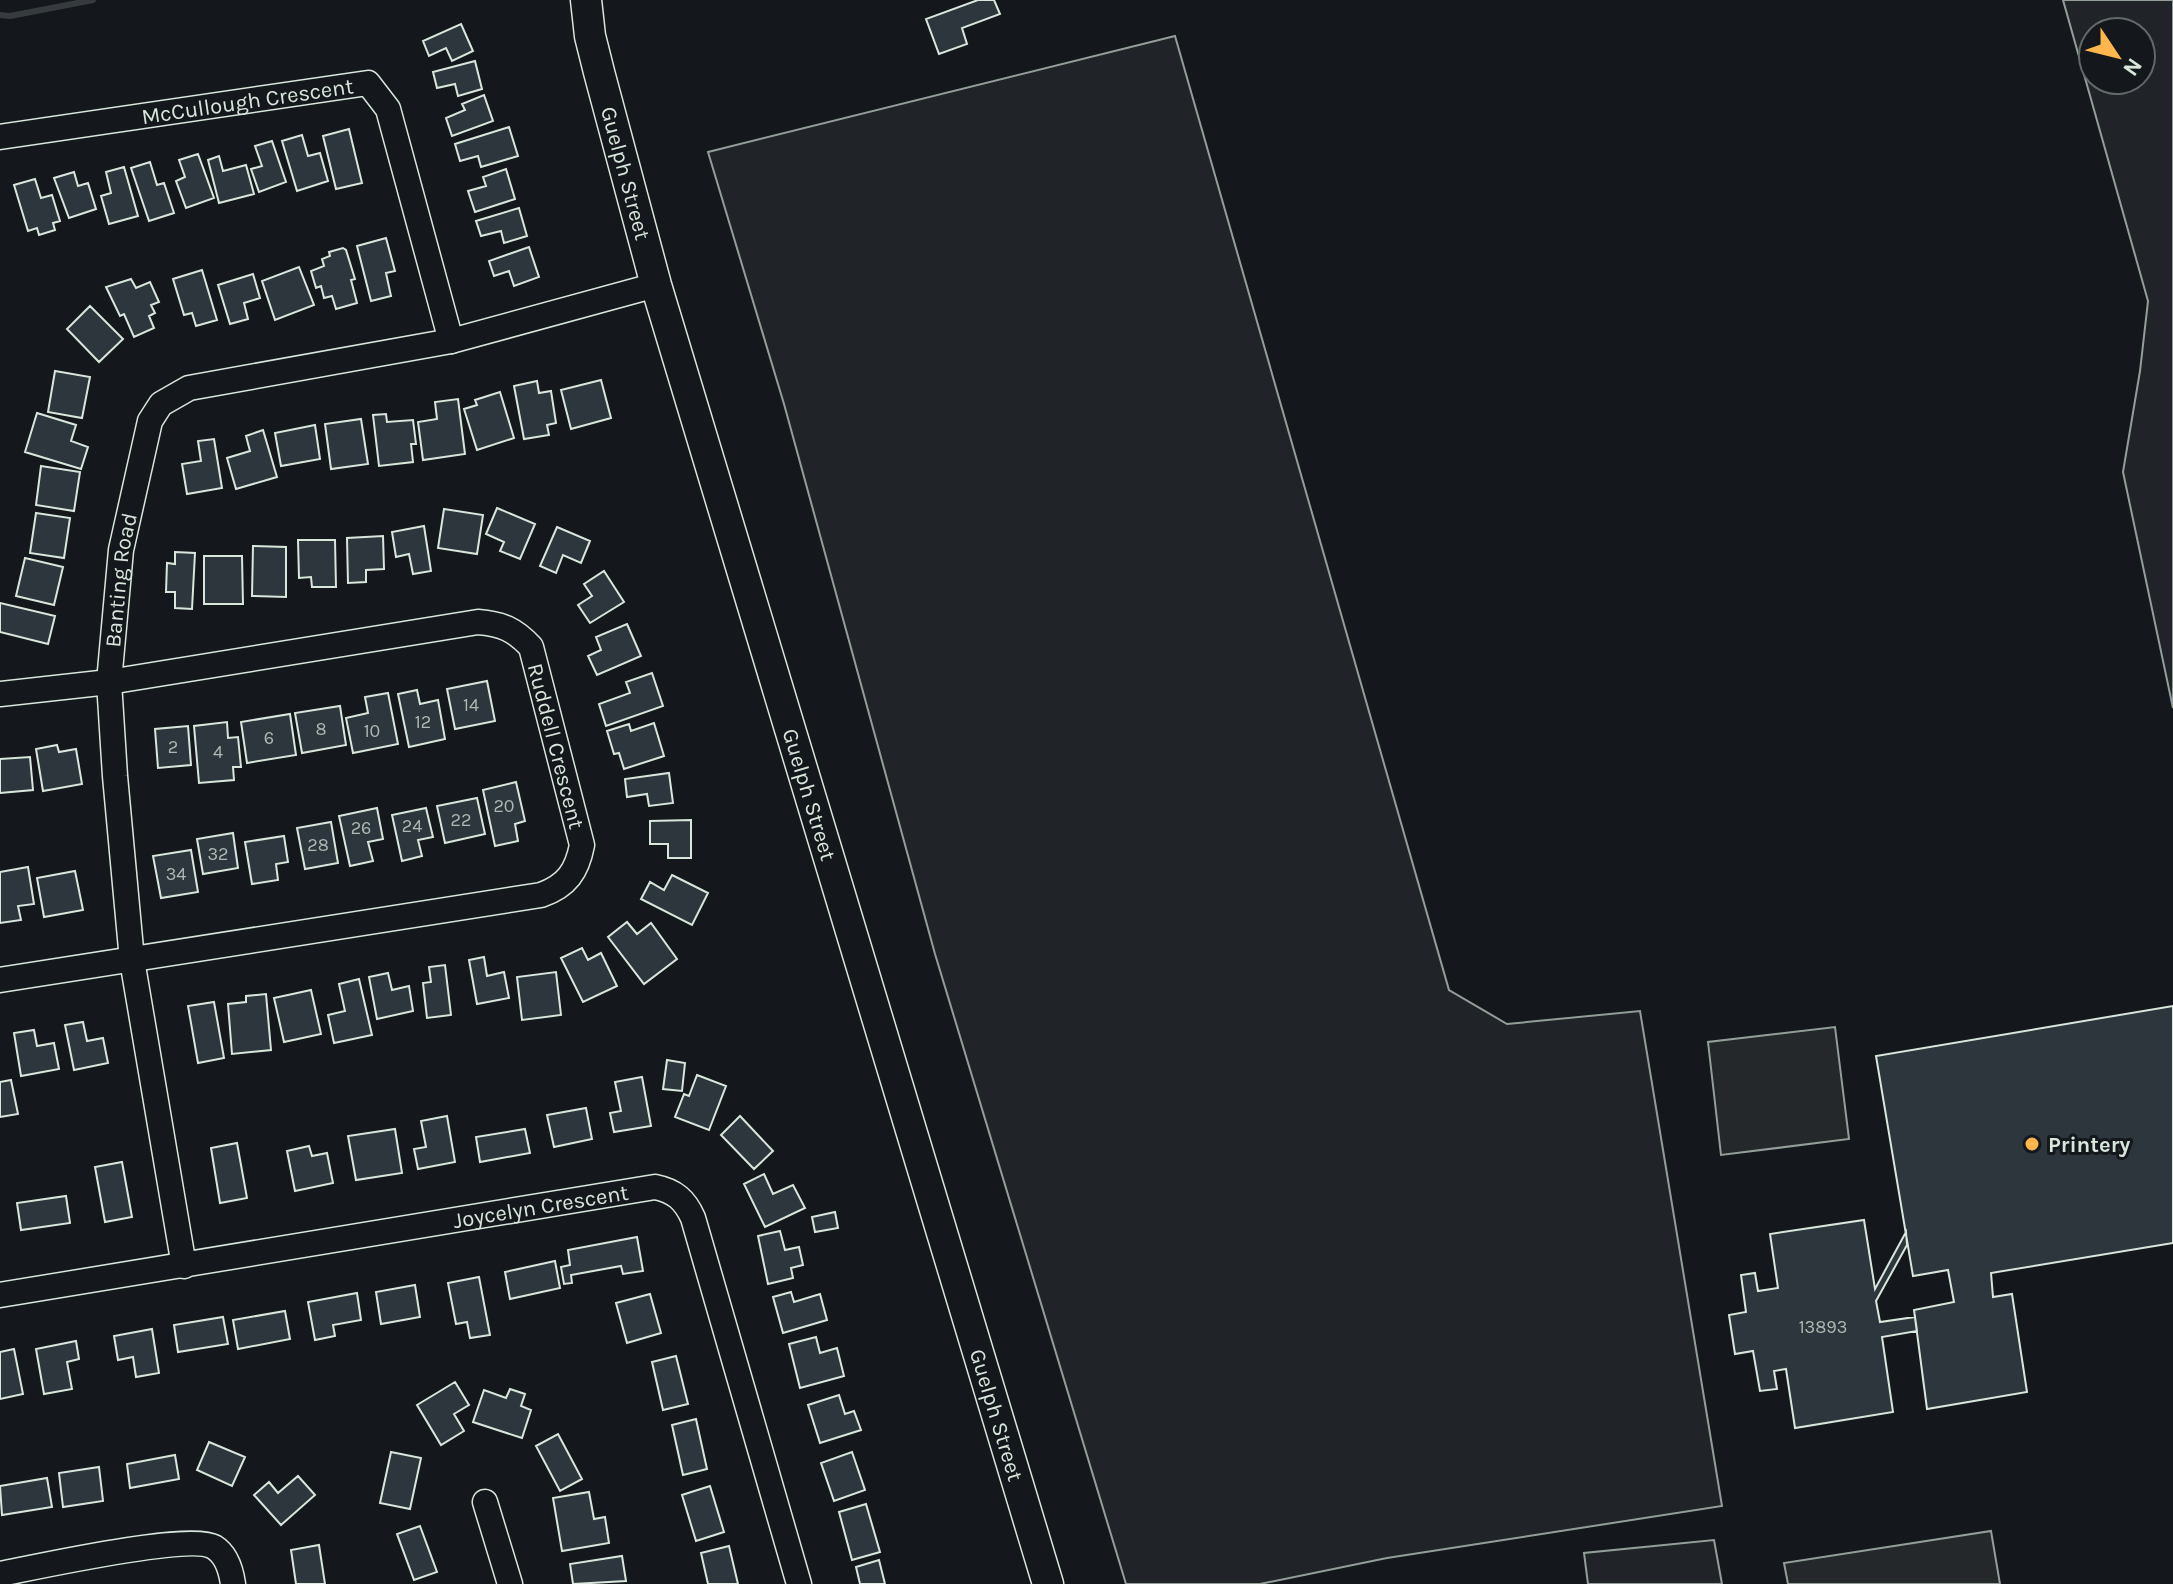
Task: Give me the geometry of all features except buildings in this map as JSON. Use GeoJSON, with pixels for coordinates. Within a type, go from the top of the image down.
{"type":"FeatureCollection","features":[{"type":"Feature","properties":{"kind":"main road","name":"Guelph Street"},"geometry":{"type":"LineString","coordinates":[[586,0],[590,36],[656,285],[1048,1584]]}},
{"type":"Feature","properties":{"kind":"street","name":"McCullough Crescent"},"geometry":{"type":"LineString","coordinates":[[0,137],[368,83],[388,109],[451,341]]}},
{"type":"Feature","properties":{"kind":"street","name":"Banting Road"},"geometry":{"type":"LineString","coordinates":[[184,1266],[132,960],[109,682],[121,550],[150,421],[161,404],[189,388],[451,341],[656,285]]}},
{"type":"Feature","properties":{"kind":"street","name":"Ruddell Crescent"},"geometry":{"type":"LineString","coordinates":[[0,980],[541,895],[556,890],[568,880],[578,865],[582,845],[531,647],[515,631],[498,623],[478,622],[109,682]]}},
{"type":"Feature","properties":{"kind":"street"},"geometry":{"type":"LineString","coordinates":[[0,694],[109,682]]}},
{"type":"Feature","properties":{"kind":"street","name":"Joycelyn Crescent"},"geometry":{"type":"LineString","coordinates":[[0,1295],[655,1187],[669,1190],[687,1205],[693,1218],[799,1584]]}},
{"type":"Feature","properties":{"kind":"street"},"geometry":{"type":"LineString","coordinates":[[485,1502],[510,1584]]}},
{"type":"Feature","properties":{"kind":"street"},"geometry":{"type":"LineString","coordinates":[[0,1574],[171,1544],[201,1542],[215,1548],[225,1558],[233,1584]]}},
{"type":"Feature","properties":{"kind":"shaded area"},"geometry":{"type":"Polygon","coordinates":[[[2063,0],[2173,0],[2173,708],[2123,472],[2148,301],[2090,96],[2157,96],[2157,16],[2077,16],[2077,50],[2063,0]]]}},
{"type":"Feature","properties":{"kind":"shaded area"},"geometry":{"type":"Polygon","coordinates":[[[1175,36],[1449,990],[1507,1024],[1640,1011],[1722,1506],[1387,1558],[1260,1584],[1126,1584],[935,954],[784,404],[708,152],[1175,36]]]}},
{"type":"Feature","properties":{"kind":"shaded area"},"geometry":{"type":"Polygon","coordinates":[[[1835,1027],[1849,1139],[1721,1155],[1708,1042],[1835,1027]]]}},
{"type":"Feature","properties":{"kind":"shaded area"},"geometry":{"type":"Polygon","coordinates":[[[1991,1531],[2000,1584],[1788,1584],[1784,1563],[1991,1531]]]}},
{"type":"Feature","properties":{"kind":"shaded area"},"geometry":{"type":"Polygon","coordinates":[[[1714,1540],[1722,1584],[1588,1584],[1584,1553],[1714,1540]]]}},
{"type":"Feature","properties":{"kind":"waterway"},"geometry":{"type":"LineString","coordinates":[[0,15],[10,16],[93,0]]}},
{"type":"Feature","properties":{"kind":"place","name":"Printery"},"geometry":{"type":"Point","coordinates":[2032,1144]}}]}
